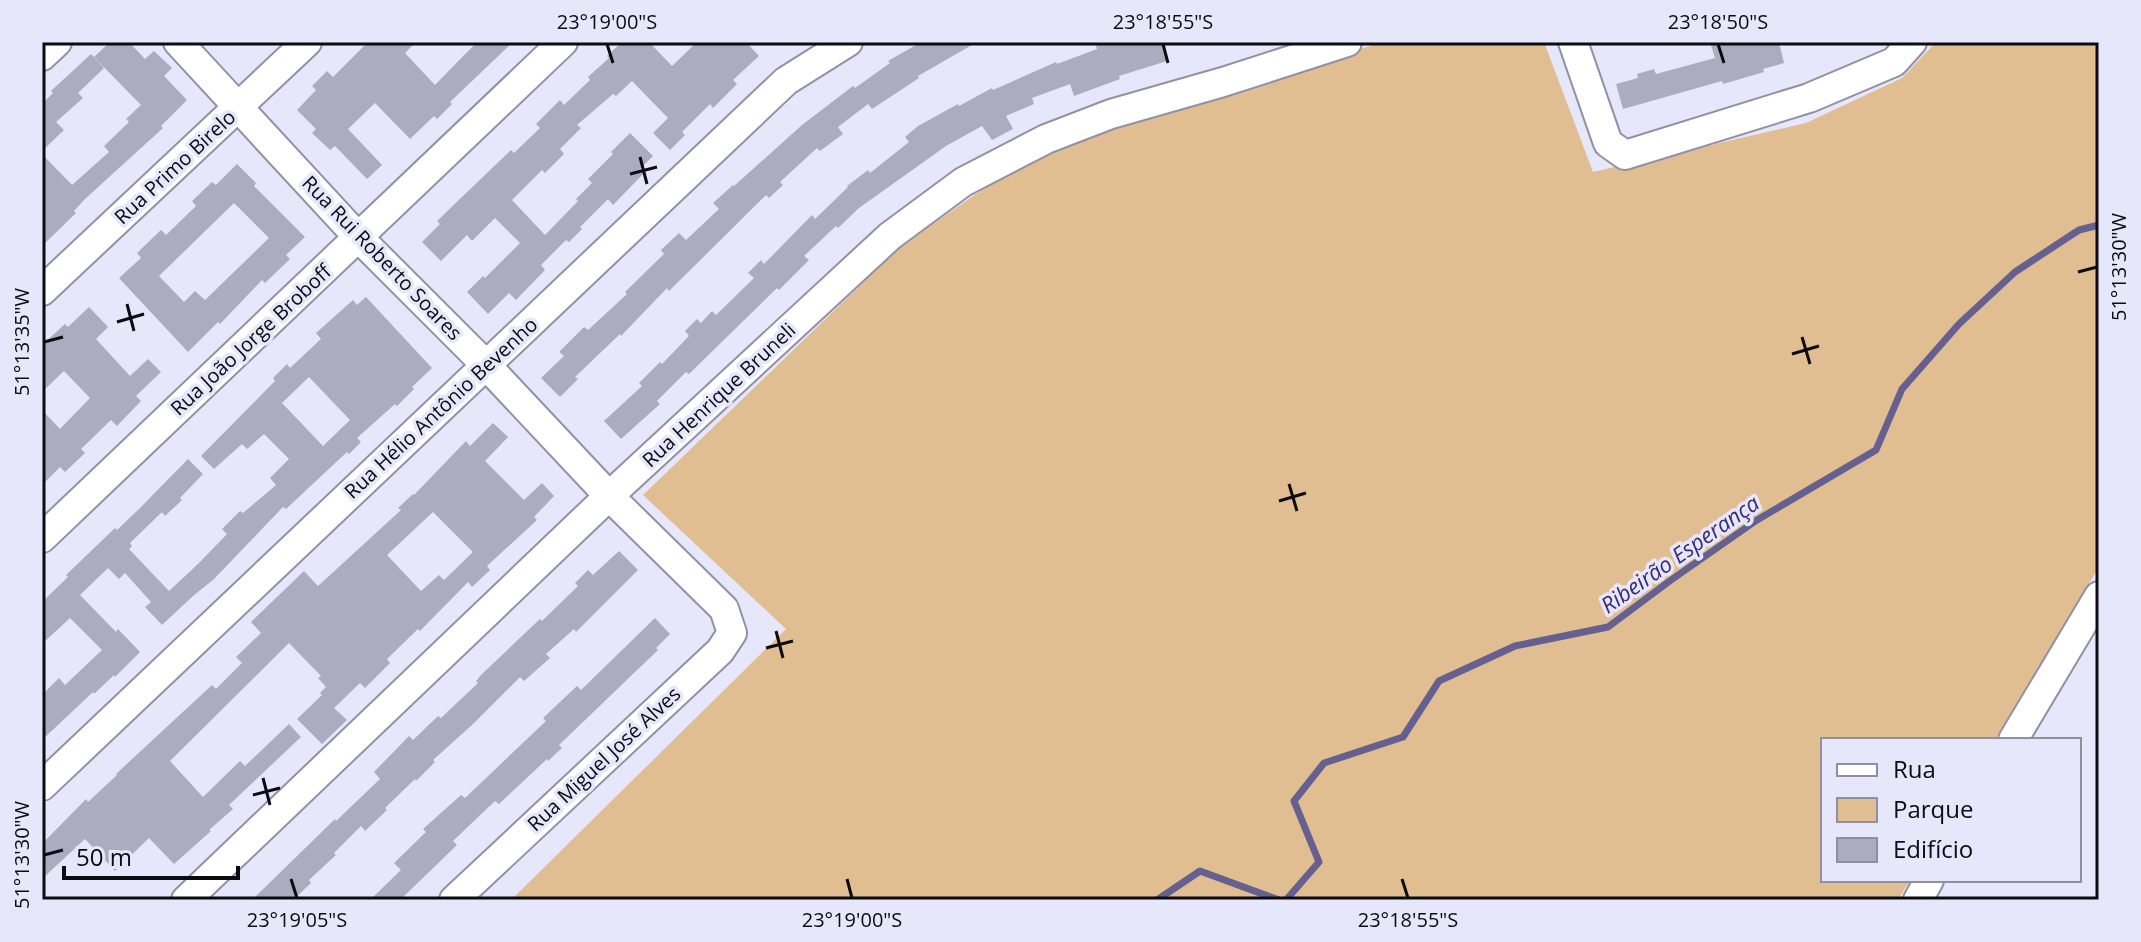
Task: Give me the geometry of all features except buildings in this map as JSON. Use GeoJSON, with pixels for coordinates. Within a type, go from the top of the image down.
{"type":"FeatureCollection","features":[{"type":"Feature","properties":{"kind":"street"},"geometry":{"type":"LineString","coordinates":[[42,56],[57,42]]}},
{"type":"Feature","properties":{"kind":"street","name":"Rua Rui Roberto Soares"},"geometry":{"type":"LineString","coordinates":[[178,42],[359,238],[486,365],[609,496],[724,609]]}},
{"type":"Feature","properties":{"kind":"street","name":"Rua Primo Birelo"},"geometry":{"type":"LineString","coordinates":[[42,291],[307,42]]}},
{"type":"Feature","properties":{"kind":"street","name":"Rua João Jorge Broboff"},"geometry":{"type":"LineString","coordinates":[[42,538],[563,42]]}},
{"type":"Feature","properties":{"kind":"street","name":"Rua Hélio Antônio Bevenho"},"geometry":{"type":"LineString","coordinates":[[42,786],[786,81],[848,42]]}},
{"type":"Feature","properties":{"kind":"street","name":"Rua Henrique Bruneli"},"geometry":{"type":"LineString","coordinates":[[186,900],[609,496],[890,236],[963,182],[1046,139],[1111,114],[1347,42]]}},
{"type":"Feature","properties":{"kind":"street"},"geometry":{"type":"LineString","coordinates":[[1573,42],[1608,143],[1625,155],[1809,98],[1894,62],[1912,42]]}},
{"type":"Feature","properties":{"kind":"street"},"geometry":{"type":"LineString","coordinates":[[2014,738],[2099,596]]}},
{"type":"Feature","properties":{"kind":"street","name":"Rua Miguel José Alves"},"geometry":{"type":"LineString","coordinates":[[454,900],[720,651],[732,633],[724,609]]}},
{"type":"Feature","properties":{"kind":"street"},"geometry":{"type":"LineString","coordinates":[[1918,900],[1928,882]]}},
{"type":"Feature","properties":{"kind":"green space"},"geometry":{"type":"Polygon","coordinates":[[[1387,42],[1544,42],[1593,172],[1806,123],[1902,78],[1936,42],[2099,42],[2099,567],[1996,738],[1821,738],[1821,882],[1909,882],[1898,900],[511,900],[786,629],[643,495],[901,246],[1051,147],[1387,42]]]}},
{"type":"Feature","properties":{"kind":"waterway","name":"Ribeirão Esperança"},"geometry":{"type":"LineString","coordinates":[[1286,900],[1319,862],[1294,801],[1324,763],[1403,737],[1439,681],[1515,646],[1608,627],[1757,520],[1876,450],[1902,389],[1959,324],[2015,272],[2079,230],[2099,225]]}},
{"type":"Feature","properties":{"kind":"waterway","name":"Ribeirão Esperança"},"geometry":{"type":"LineString","coordinates":[[1157,900],[1200,871],[1279,900]]}}]}
